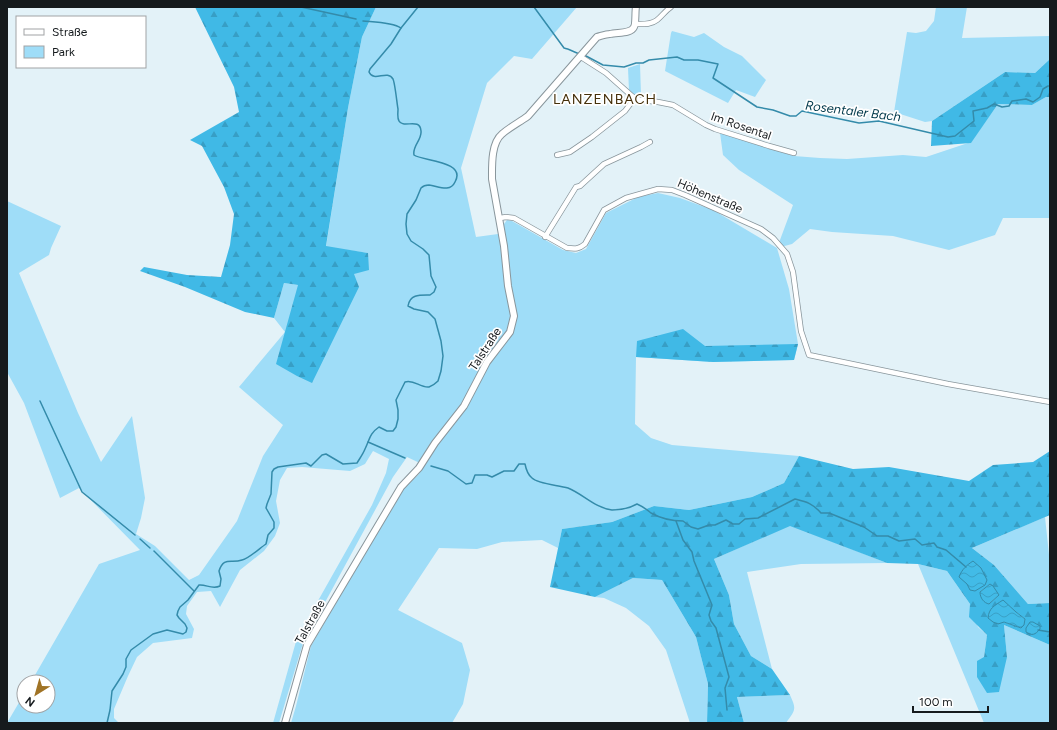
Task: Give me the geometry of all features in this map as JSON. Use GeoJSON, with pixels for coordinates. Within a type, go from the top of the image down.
{"type":"FeatureCollection","features":[{"type":"Feature","properties":{"kind":"main road"},"geometry":{"type":"LineString","coordinates":[[635,24],[636,7]]}},
{"type":"Feature","properties":{"kind":"main road","name":"Talstraße"},"geometry":{"type":"LineString","coordinates":[[285,723],[307,645],[401,487],[419,468],[435,443],[464,406],[487,362],[510,332],[514,316],[508,286],[500,218],[493,190],[492,179],[495,144],[503,134],[528,116],[597,37],[608,34],[628,32],[635,24]]}},
{"type":"Feature","properties":{"kind":"street"},"geometry":{"type":"LineString","coordinates":[[635,24],[650,24],[656,21],[666,10],[671,7]]}},
{"type":"Feature","properties":{"kind":"street","name":"Im Rosental"},"geometry":{"type":"LineString","coordinates":[[581,57],[606,73],[633,97],[641,100],[673,105],[715,129],[794,153]]}},
{"type":"Feature","properties":{"kind":"street"},"geometry":{"type":"LineString","coordinates":[[557,155],[570,152],[592,137],[625,111],[631,103],[633,97]]}},
{"type":"Feature","properties":{"kind":"street"},"geometry":{"type":"LineString","coordinates":[[546,237],[576,187],[580,186],[604,164],[650,142]]}},
{"type":"Feature","properties":{"kind":"street","name":"Höhenstraße"},"geometry":{"type":"LineString","coordinates":[[500,218],[514,218],[567,248],[576,249],[581,248],[585,244],[604,210],[626,198],[658,188],[672,190],[761,229],[773,238],[787,254],[793,272],[801,331],[809,355],[948,384],[1050,402]]}},
{"type":"Feature","properties":{"kind":"green space"},"geometry":{"type":"Polygon","coordinates":[[[195,7],[376,7],[362,37],[348,108],[326,246],[368,253],[369,270],[354,274],[359,287],[312,383],[276,364],[298,285],[284,283],[274,318],[245,312],[185,287],[140,271],[144,267],[187,275],[221,277],[230,245],[234,214],[224,187],[202,146],[190,140],[239,112],[234,87],[195,7]]]}},
{"type":"Feature","properties":{"kind":"green space"},"geometry":{"type":"Polygon","coordinates":[[[376,7],[577,7],[532,59],[514,56],[487,83],[461,168],[476,237],[498,234],[507,220],[512,221],[563,250],[576,253],[586,249],[606,213],[638,197],[658,193],[680,198],[713,210],[777,248],[789,289],[798,344],[794,360],[713,362],[636,357],[635,424],[651,438],[672,445],[799,456],[784,483],[752,497],[689,510],[654,506],[612,522],[562,529],[558,548],[542,540],[502,542],[477,549],[439,548],[398,610],[462,643],[470,670],[463,704],[452,723],[291,723],[311,646],[401,491],[419,474],[424,465],[407,457],[393,477],[303,643],[279,723],[273,723],[297,638],[372,505],[386,473],[389,459],[373,451],[365,464],[350,471],[302,467],[287,468],[280,480],[276,501],[280,523],[275,536],[264,551],[240,570],[220,607],[211,591],[197,592],[187,606],[186,614],[194,629],[192,638],[153,643],[137,657],[114,709],[114,718],[119,723],[7,723],[16,708],[16,714],[56,714],[56,674],[36,674],[99,564],[140,550],[79,488],[60,498],[24,403],[7,372],[7,201],[61,226],[49,255],[19,273],[78,413],[101,462],[132,416],[145,498],[136,534],[155,546],[189,580],[199,575],[237,521],[263,456],[283,425],[239,387],[285,332],[274,318],[284,283],[298,285],[354,274],[368,253],[326,247],[348,108],[362,37],[376,7]]]}},
{"type":"Feature","properties":{"kind":"green space"},"geometry":{"type":"Polygon","coordinates":[[[936,7],[967,7],[962,38],[1050,36],[1050,59],[1035,73],[1005,72],[932,121],[925,122],[894,112],[907,32],[916,33],[926,31],[934,21],[936,7]]]}},
{"type":"Feature","properties":{"kind":"green space"},"geometry":{"type":"Polygon","coordinates":[[[672,31],[694,37],[704,33],[724,47],[742,56],[766,80],[755,97],[736,90],[728,103],[665,71],[672,31]]]}},
{"type":"Feature","properties":{"kind":"green space"},"geometry":{"type":"Polygon","coordinates":[[[1050,59],[1050,97],[1046,97],[1032,105],[998,104],[971,143],[931,146],[932,121],[1005,72],[1035,73],[1050,59]]]}},
{"type":"Feature","properties":{"kind":"green space"},"geometry":{"type":"Polygon","coordinates":[[[640,64],[641,95],[637,96],[629,91],[628,68],[640,64]]]}},
{"type":"Feature","properties":{"kind":"green space"},"geometry":{"type":"Polygon","coordinates":[[[1046,97],[1050,97],[1050,218],[1003,218],[995,235],[949,250],[893,236],[810,229],[792,244],[777,248],[793,205],[739,170],[723,155],[720,133],[794,156],[847,159],[903,155],[926,157],[971,142],[998,104],[1032,105],[1046,97]]]}},
{"type":"Feature","properties":{"kind":"green space"},"geometry":{"type":"Polygon","coordinates":[[[683,329],[705,346],[798,344],[794,360],[713,362],[636,357],[637,341],[683,329]]]}},
{"type":"Feature","properties":{"kind":"green space"},"geometry":{"type":"Polygon","coordinates":[[[1050,451],[1050,515],[972,548],[994,565],[1028,604],[1050,603],[1050,645],[1004,625],[1007,657],[999,692],[987,693],[977,677],[977,661],[984,657],[987,635],[969,617],[970,604],[947,571],[918,564],[887,563],[790,526],[714,559],[729,595],[734,624],[751,656],[772,669],[790,695],[737,697],[744,723],[707,723],[708,684],[696,637],[662,580],[633,578],[595,597],[550,587],[562,529],[612,522],[654,506],[689,510],[752,497],[784,483],[799,456],[853,469],[889,467],[969,481],[993,465],[1033,462],[1050,451]],[[990,584],[980,592],[989,604],[999,595],[990,584]],[[1016,612],[1004,622],[1021,628],[1025,619],[1016,612]]]}},
{"type":"Feature","properties":{"kind":"green space"},"geometry":{"type":"Polygon","coordinates":[[[1045,517],[1050,564],[1050,603],[1028,604],[994,565],[972,548],[1045,517]]]}},
{"type":"Feature","properties":{"kind":"green space"},"geometry":{"type":"Polygon","coordinates":[[[790,525],[887,563],[801,564],[747,572],[772,669],[751,656],[734,624],[729,595],[714,559],[790,525]]]}},
{"type":"Feature","properties":{"kind":"green space"},"geometry":{"type":"Polygon","coordinates":[[[918,564],[947,571],[970,604],[978,627],[987,635],[984,657],[1007,657],[1004,625],[1050,645],[1050,723],[984,723],[918,564]]]}},
{"type":"Feature","properties":{"kind":"green space"},"geometry":{"type":"Polygon","coordinates":[[[633,578],[662,580],[696,637],[708,684],[707,723],[690,723],[666,650],[649,626],[626,608],[604,598],[595,597],[633,578]]]}},
{"type":"Feature","properties":{"kind":"green space"},"geometry":{"type":"Polygon","coordinates":[[[790,695],[794,704],[794,710],[786,723],[744,723],[737,697],[790,695]]]}},
{"type":"Feature","properties":{"kind":"water"},"geometry":{"type":"Polygon","coordinates":[[[973,561],[981,568],[987,580],[985,585],[975,591],[970,590],[967,584],[959,577],[965,568],[973,561]]]}},
{"type":"Feature","properties":{"kind":"water"},"geometry":{"type":"Polygon","coordinates":[[[990,584],[999,595],[989,604],[985,603],[980,592],[990,584]]]}},
{"type":"Feature","properties":{"kind":"water"},"geometry":{"type":"Polygon","coordinates":[[[1003,600],[1025,619],[1024,625],[1021,628],[1004,622],[998,624],[988,618],[991,609],[1003,600]]]}},
{"type":"Feature","properties":{"kind":"water"},"geometry":{"type":"Polygon","coordinates":[[[1030,622],[1040,626],[1037,633],[1030,634],[1026,632],[1026,628],[1030,622]]]}},
{"type":"Feature","properties":{"kind":"waterway"},"geometry":{"type":"LineString","coordinates":[[301,7],[356,19]]}},
{"type":"Feature","properties":{"kind":"waterway"},"geometry":{"type":"LineString","coordinates":[[107,723],[112,691],[123,674],[126,667],[126,659],[131,650],[153,634],[167,630],[183,634],[186,632],[187,628],[177,615],[178,611],[199,585],[212,587],[220,586],[221,579],[219,571],[223,564],[228,561],[245,559],[266,544],[268,535],[274,528],[274,522],[266,508],[271,494],[272,472],[274,469],[278,467],[306,463],[311,466],[322,455],[326,454],[343,464],[357,463],[371,434],[379,427],[387,431],[393,431],[396,427],[398,419],[396,400],[405,382],[408,381],[429,387],[438,381],[443,356],[441,341],[435,319],[428,312],[408,306],[413,297],[419,295],[430,295],[434,292],[436,287],[431,276],[429,255],[411,241],[407,234],[406,224],[407,214],[416,200],[421,188],[429,185],[444,188],[450,187],[455,182],[457,175],[455,170],[449,166],[414,155],[414,149],[421,134],[420,127],[415,124],[404,124],[399,121],[393,79],[387,75],[374,76],[369,72],[418,7]]}},
{"type":"Feature","properties":{"kind":"waterway","name":"Rosentaler Bach"},"geometry":{"type":"LineString","coordinates":[[534,7],[564,48],[580,54]]}},
{"type":"Feature","properties":{"kind":"waterway"},"geometry":{"type":"LineString","coordinates":[[363,21],[388,23],[401,28]]}},
{"type":"Feature","properties":{"kind":"waterway","name":"Rosentaler Bach"},"geometry":{"type":"LineString","coordinates":[[586,56],[603,65],[624,67],[636,63],[643,63],[649,60],[677,57],[684,60],[698,60],[718,64],[713,78],[757,107],[773,110],[790,116],[796,116],[802,111],[859,123],[879,121],[948,137],[955,136],[974,121],[973,111],[987,108],[994,104],[1002,107],[1009,106],[1012,101],[1026,99],[1033,102],[1040,97],[1043,89],[1050,86]]}},
{"type":"Feature","properties":{"kind":"waterway"},"geometry":{"type":"LineString","coordinates":[[40,401],[82,492],[135,535]]}},
{"type":"Feature","properties":{"kind":"waterway"},"geometry":{"type":"LineString","coordinates":[[368,442],[405,458]]}},
{"type":"Feature","properties":{"kind":"waterway"},"geometry":{"type":"LineString","coordinates":[[431,466],[448,471],[466,484],[472,483],[475,475],[487,475],[492,477],[504,471],[514,471],[519,464],[525,464],[528,474],[535,480],[568,488],[600,507],[615,510],[628,508],[637,504],[658,516],[671,520],[683,521],[691,527],[698,529],[709,525],[715,525],[726,520],[733,524],[739,524],[745,519],[758,518],[795,499],[809,503],[821,513],[829,513],[864,527],[877,536],[888,536],[899,541],[915,539],[922,545],[934,543],[937,547],[946,550],[966,567]]}},
{"type":"Feature","properties":{"kind":"waterway"},"geometry":{"type":"LineString","coordinates":[[676,521],[683,540],[692,552],[694,561],[712,605],[709,615],[716,628],[729,677],[725,688],[727,710]]}},
{"type":"Feature","properties":{"kind":"waterway"},"geometry":{"type":"LineString","coordinates":[[140,539],[150,548]]}},
{"type":"Feature","properties":{"kind":"waterway"},"geometry":{"type":"LineString","coordinates":[[154,551],[194,591]]}},
{"type":"Feature","properties":{"kind":"waterway"},"geometry":{"type":"LineString","coordinates":[[1038,630],[1050,632]]}},
{"type":"Feature","properties":{"kind":"district","name":"LANZENBACH"},"geometry":{"type":"Point","coordinates":[605,99]}}]}
